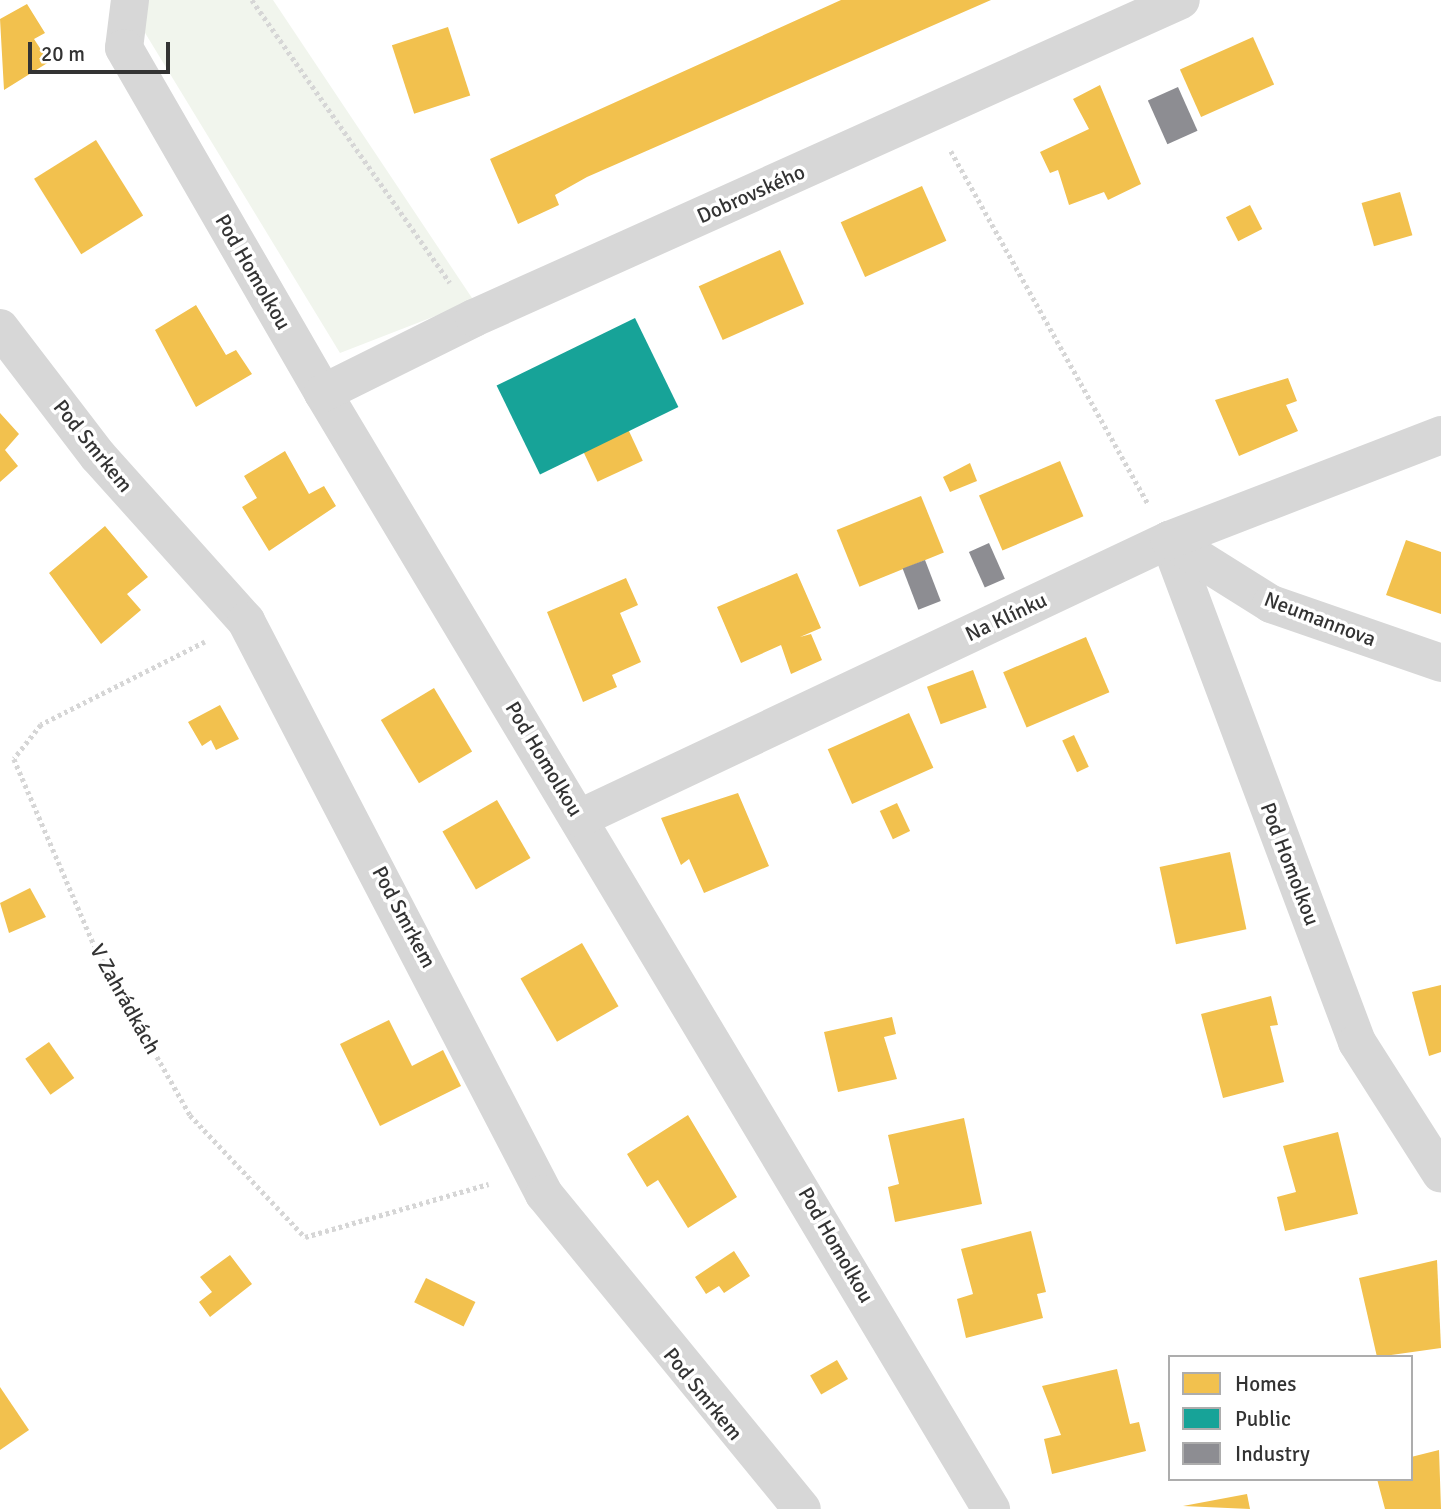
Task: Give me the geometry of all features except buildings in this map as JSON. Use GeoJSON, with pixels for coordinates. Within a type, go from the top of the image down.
{"type":"FeatureCollection","features":[{"type":"Feature","properties":{"kind":"street","name":"Dobrovského"},"geometry":{"type":"LineString","coordinates":[[323,393],[474,318],[1181,0]]}},
{"type":"Feature","properties":{"kind":"street","name":"Pod Homolkou"},"geometry":{"type":"LineString","coordinates":[[120,3],[124,48],[323,393],[992,1509]]}},
{"type":"Feature","properties":{"kind":"street","name":"Pod Smrkem"},"geometry":{"type":"LineString","coordinates":[[0,328],[98,456],[246,621],[544,1194],[725,1423],[802,1509]]}},
{"type":"Feature","properties":{"kind":"street","name":"Na Klínku"},"geometry":{"type":"LineString","coordinates":[[580,818],[1169,540],[1441,435]]}},
{"type":"Feature","properties":{"kind":"street","name":"Pod Homolkou"},"geometry":{"type":"LineString","coordinates":[[1169,540],[1357,1042],[1441,1174]]}},
{"type":"Feature","properties":{"kind":"street","name":"Neumannova"},"geometry":{"type":"LineString","coordinates":[[1169,540],[1271,604],[1441,663]]}},
{"type":"Feature","properties":{"kind":"path"},"geometry":{"type":"LineString","coordinates":[[252,0],[474,318]]}},
{"type":"Feature","properties":{"kind":"path"},"geometry":{"type":"LineString","coordinates":[[930,113],[1169,540]]}},
{"type":"Feature","properties":{"kind":"path","name":"V Zahrádkách"},"geometry":{"type":"LineString","coordinates":[[246,621],[41,725],[14,759],[95,947],[190,1115],[305,1237],[533,1171]]}},
{"type":"Feature","properties":{"kind":"shaded area"},"geometry":{"type":"Polygon","coordinates":[[[125,0],[273,0],[474,301],[340,353],[125,0]]]}}]}
